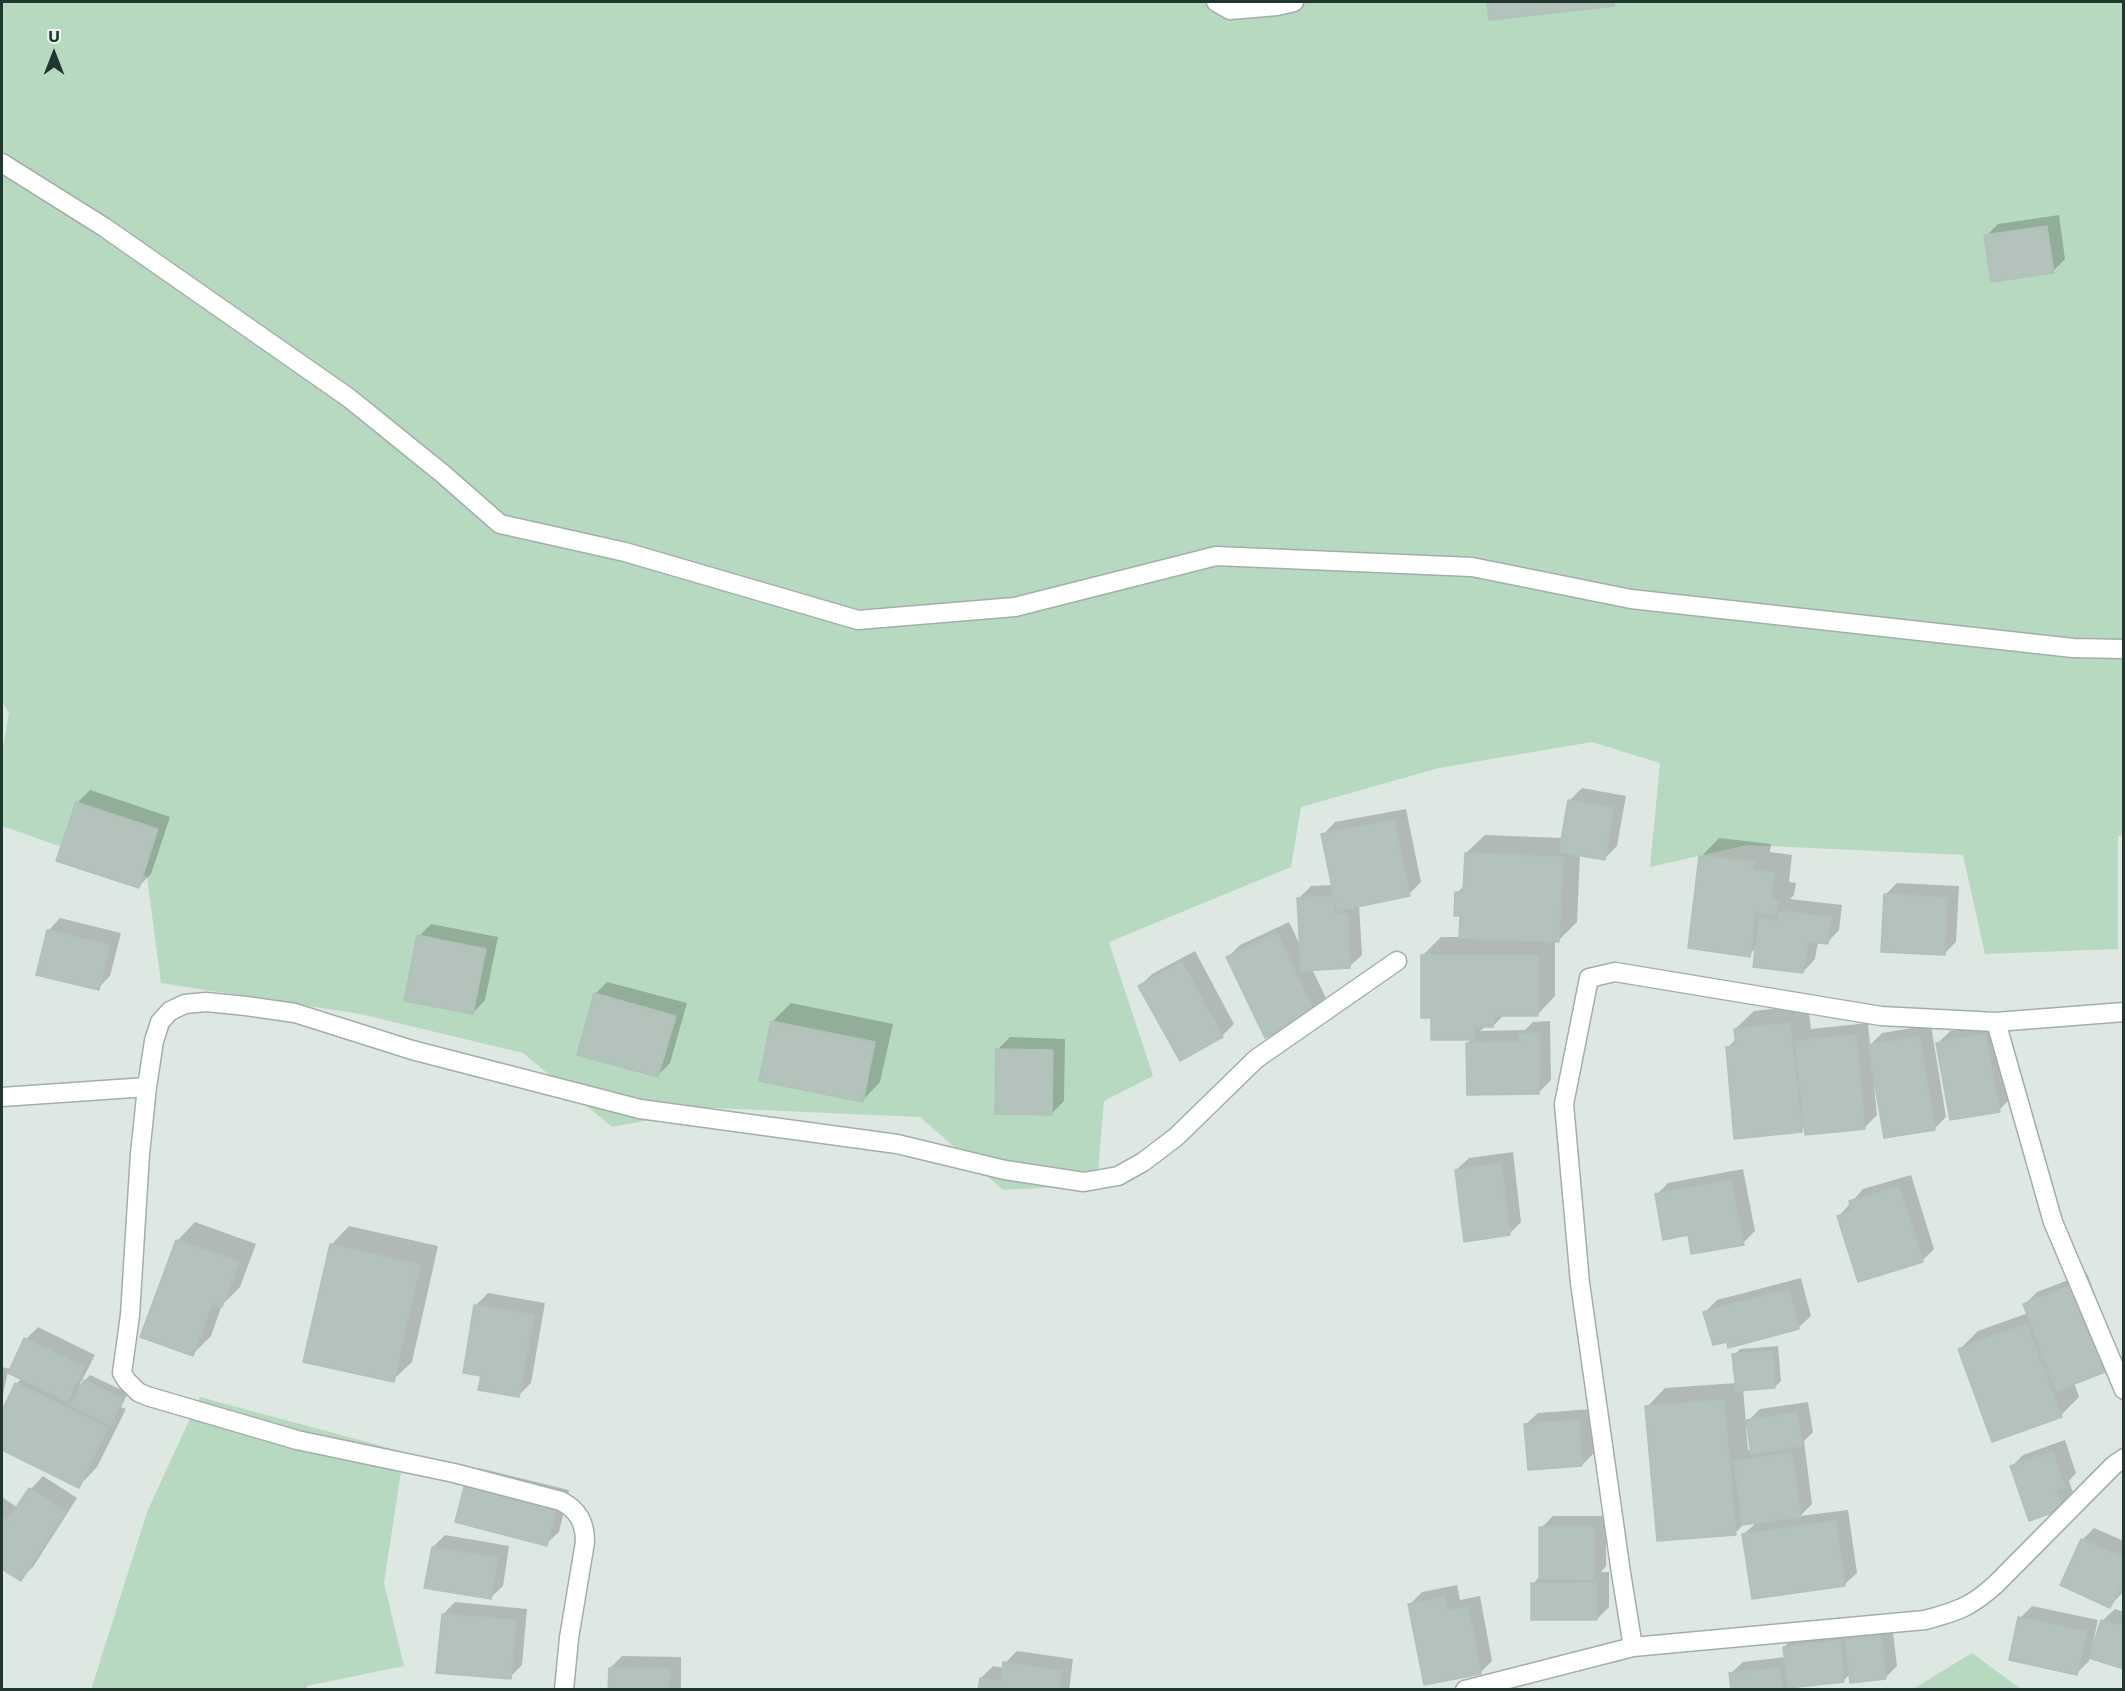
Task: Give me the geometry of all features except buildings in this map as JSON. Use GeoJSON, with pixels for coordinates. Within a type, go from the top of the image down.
{"type":"FeatureCollection","features":[{"type":"Feature","properties":{"kind":"street"},"geometry":{"type":"LineString","coordinates":[[1216,2],[1230,10],[1277,6],[1294,2]]}},
{"type":"Feature","properties":{"kind":"street"},"geometry":{"type":"LineString","coordinates":[[2,163],[104,227],[350,398],[444,474],[500,524],[625,552],[858,620],[1014,607],[1216,556],[1472,567],[1631,599],[2073,648],[2124,649]]}},
{"type":"Feature","properties":{"kind":"street"},"geometry":{"type":"LineString","coordinates":[[564,1689],[569,1638],[585,1542],[583,1525],[574,1507],[561,1501],[486,1481],[297,1440],[147,1396],[138,1392],[122,1373],[130,1315],[140,1154],[147,1087],[154,1041],[160,1022],[170,1011],[185,1004],[206,1002],[295,1013],[412,1050],[640,1109],[897,1144],[1005,1170],[1084,1182],[1118,1176],[1143,1162],[1176,1137],[1256,1059],[1397,961]]}},
{"type":"Feature","properties":{"kind":"street"},"geometry":{"type":"LineString","coordinates":[[1634,1647],[1621,1573],[1580,1283],[1564,1104],[1589,978],[1615,972],[1881,1016],[1996,1022],[2124,1011]]}},
{"type":"Feature","properties":{"kind":"street"},"geometry":{"type":"LineString","coordinates":[[1996,1022],[2053,1222],[2124,1390]]}},
{"type":"Feature","properties":{"kind":"street"},"geometry":{"type":"LineString","coordinates":[[2,1097],[147,1087]]}},
{"type":"Feature","properties":{"kind":"street"},"geometry":{"type":"LineString","coordinates":[[1465,1689],[1634,1647],[1925,1620],[1958,1611],[1977,1601],[1996,1584],[2114,1465],[2124,1458]]}},
{"type":"Feature","properties":{"kind":"green space"},"geometry":{"type":"Polygon","coordinates":[[[2,2],[2123,2],[2124,835],[2118,836],[2118,949],[1985,954],[1963,855],[1747,845],[1650,867],[1660,763],[1592,742],[1439,768],[1301,807],[1291,867],[1109,942],[1153,1076],[1104,1101],[1097,1185],[1003,1190],[920,1117],[714,1108],[612,1127],[523,1053],[360,1014],[161,983],[147,877],[2,826],[2,754],[9,713],[2,701],[2,2]]]}},
{"type":"Feature","properties":{"kind":"green space"},"geometry":{"type":"Polygon","coordinates":[[[200,1397],[404,1452],[384,1583],[404,1666],[307,1686],[307,1689],[91,1690],[147,1512],[200,1397]]]}},
{"type":"Feature","properties":{"kind":"green space"},"geometry":{"type":"Polygon","coordinates":[[[1972,1653],[2021,1689],[1913,1689],[1972,1653]]]}}]}
